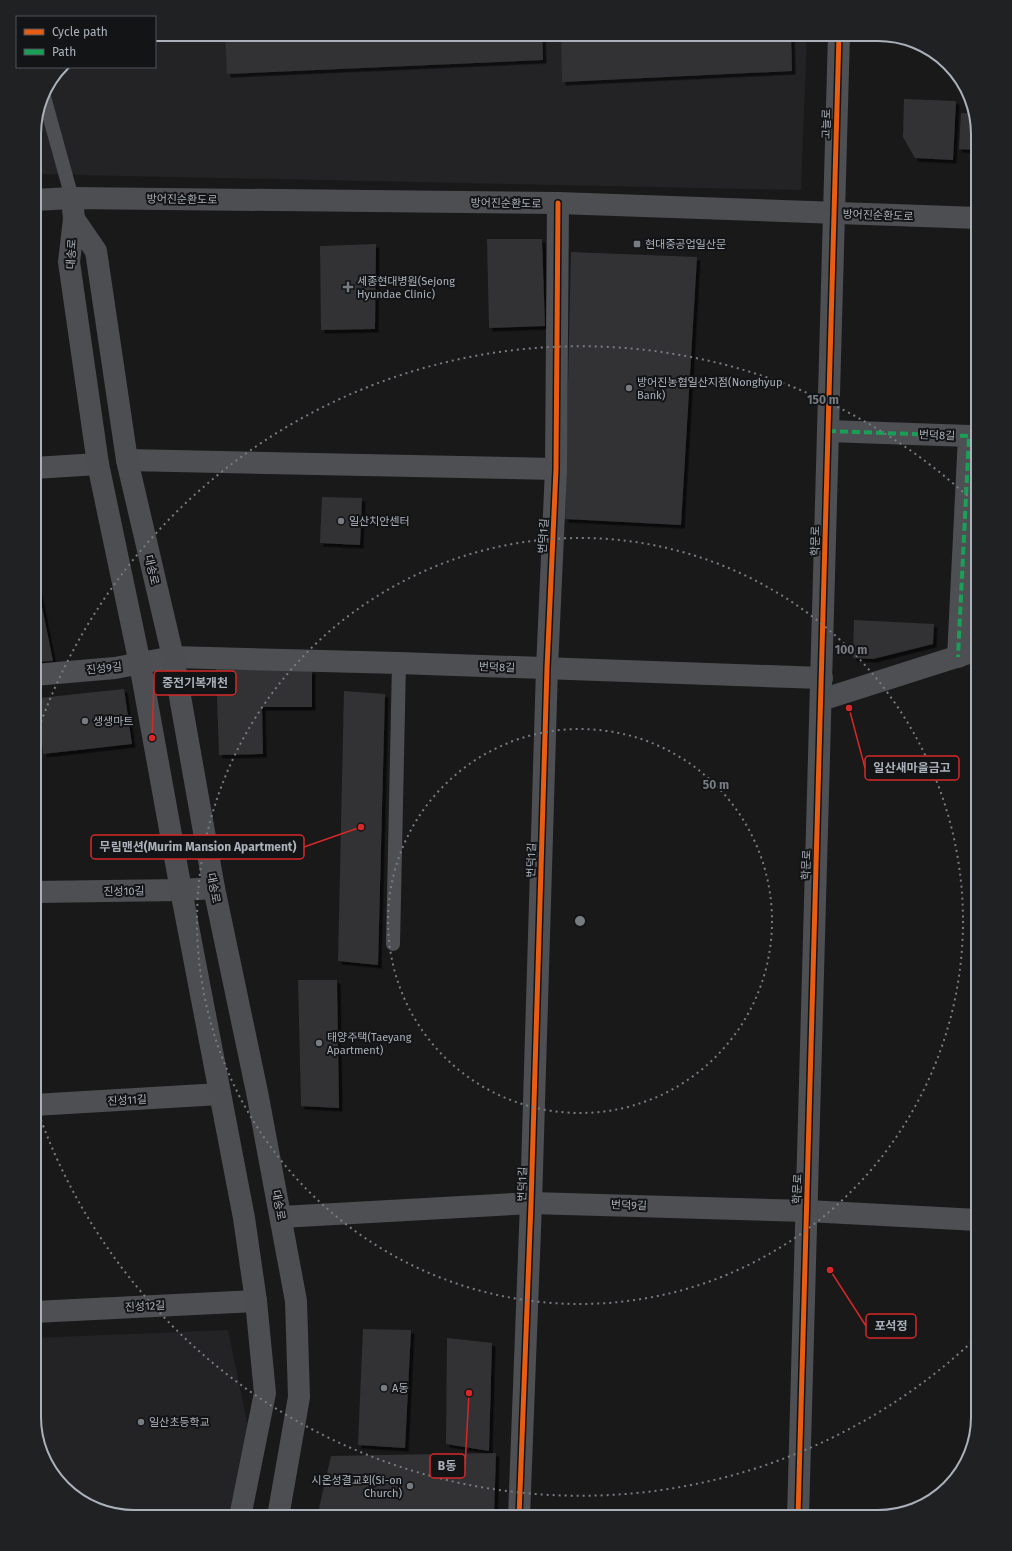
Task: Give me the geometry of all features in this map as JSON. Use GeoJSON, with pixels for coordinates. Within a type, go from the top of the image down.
{"type":"FeatureCollection","features":[{"type":"Feature","properties":{"kind":"main road","name":"방어진순환도로"},"geometry":{"type":"LineString","coordinates":[[41,201],[73,208],[558,203],[971,218]]}},
{"type":"Feature","properties":{"kind":"main road","name":"대송로"},"geometry":{"type":"LineString","coordinates":[[73,208],[96,251],[127,460],[173,657],[214,888],[257,1092],[296,1302],[299,1397],[279,1510]]}},
{"type":"Feature","properties":{"kind":"main road","name":"대송로"},"geometry":{"type":"LineString","coordinates":[[73,208],[68,262],[98,464],[140,664],[181,890],[244,1218],[256,1301],[265,1393],[241,1510]]}},
{"type":"Feature","properties":{"kind":"street","name":"고늘로"},"geometry":{"type":"LineString","coordinates":[[834,213],[839,41]]}},
{"type":"Feature","properties":{"kind":"street","name":"번덕1길"},"geometry":{"type":"LineString","coordinates":[[519,1510],[531,1202],[547,668],[556,469],[558,203]]}},
{"type":"Feature","properties":{"kind":"street","name":"학문로"},"geometry":{"type":"LineString","coordinates":[[798,1510],[834,213]]}},
{"type":"Feature","properties":{"kind":"street","name":"번덕8길"},"geometry":{"type":"LineString","coordinates":[[828,431],[970,436],[958,657]]}},
{"type":"Feature","properties":{"kind":"street"},"geometry":{"type":"LineString","coordinates":[[127,460],[556,469]]}},
{"type":"Feature","properties":{"kind":"street"},"geometry":{"type":"LineString","coordinates":[[41,468],[98,464]]}},
{"type":"Feature","properties":{"kind":"street"},"geometry":{"type":"LineString","coordinates":[[821,700],[971,652]]}},
{"type":"Feature","properties":{"kind":"street","name":"번덕8길"},"geometry":{"type":"LineString","coordinates":[[173,657],[399,663],[822,678]]}},
{"type":"Feature","properties":{"kind":"street","name":"진성9길"},"geometry":{"type":"LineString","coordinates":[[41,674],[115,668],[173,657]]}},
{"type":"Feature","properties":{"kind":"street","name":"진성10길"},"geometry":{"type":"LineString","coordinates":[[41,892],[181,890],[214,888]]}},
{"type":"Feature","properties":{"kind":"street","name":"진성11길"},"geometry":{"type":"LineString","coordinates":[[41,1105],[220,1094]]}},
{"type":"Feature","properties":{"kind":"street","name":"번덕9길"},"geometry":{"type":"LineString","coordinates":[[281,1217],[531,1202],[807,1211],[971,1220]]}},
{"type":"Feature","properties":{"kind":"street","name":"진성12길"},"geometry":{"type":"LineString","coordinates":[[41,1312],[256,1301]]}},
{"type":"Feature","properties":{"kind":"lane"},"geometry":{"type":"LineString","coordinates":[[46,105],[73,208]]}},
{"type":"Feature","properties":{"kind":"lane"},"geometry":{"type":"LineString","coordinates":[[393,944],[399,663]]}},
{"type":"Feature","properties":{"kind":"shaded area"},"geometry":{"type":"Polygon","coordinates":[[[156,41],[807,41],[801,190],[41,174],[41,128],[48,98],[60,77],[68,68],[156,68],[156,41]]]}},
{"type":"Feature","properties":{"kind":"shaded area","name":"일산초등학교"},"geometry":{"type":"Polygon","coordinates":[[[228,1330],[248,1427],[230,1510],[128,1510],[104,1505],[82,1494],[73,1487],[60,1474],[53,1464],[44,1441],[41,1417],[41,1338],[228,1330]]]}},
{"type":"Feature","properties":{"kind":"building"},"geometry":{"type":"Polygon","coordinates":[[[225,41],[542,41],[543,60],[227,74],[225,41]]]}},
{"type":"Feature","properties":{"kind":"building"},"geometry":{"type":"Polygon","coordinates":[[[561,41],[791,41],[792,71],[562,82],[561,41]]]}},
{"type":"Feature","properties":{"kind":"building"},"geometry":{"type":"Polygon","coordinates":[[[904,99],[956,101],[953,160],[915,158],[903,137],[904,99]]]}},
{"type":"Feature","properties":{"kind":"building"},"geometry":{"type":"Polygon","coordinates":[[[961,113],[969,114],[971,150],[959,149],[961,113]]]}},
{"type":"Feature","properties":{"kind":"building"},"geometry":{"type":"Polygon","coordinates":[[[487,239],[542,239],[545,326],[489,328],[487,239]]]}},
{"type":"Feature","properties":{"kind":"building","name":"세종현대병원(Sejong Hyundae Clinic)"},"geometry":{"type":"Polygon","coordinates":[[[376,244],[375,329],[321,330],[320,246],[376,244]]]}},
{"type":"Feature","properties":{"kind":"building","name":"방어진농협일산지점(Nonghyup Bank)"},"geometry":{"type":"Polygon","coordinates":[[[571,252],[697,257],[681,525],[565,519],[571,252]]]}},
{"type":"Feature","properties":{"kind":"building","name":"일산치안센터"},"geometry":{"type":"Polygon","coordinates":[[[322,497],[362,498],[360,545],[320,543],[322,497]]]}},
{"type":"Feature","properties":{"kind":"building"},"geometry":{"type":"Polygon","coordinates":[[[41,602],[53,661],[41,662],[41,602]]]}},
{"type":"Feature","properties":{"kind":"building"},"geometry":{"type":"Polygon","coordinates":[[[854,620],[934,624],[933,644],[873,659],[853,658],[854,620]]]}},
{"type":"Feature","properties":{"kind":"building"},"geometry":{"type":"Polygon","coordinates":[[[216,669],[312,670],[312,707],[262,707],[263,754],[219,755],[216,669]]]}},
{"type":"Feature","properties":{"kind":"building","name":"생생마트"},"geometry":{"type":"Polygon","coordinates":[[[124,689],[132,744],[43,754],[41,698],[124,689]]]}},
{"type":"Feature","properties":{"kind":"building"},"geometry":{"type":"Polygon","coordinates":[[[344,691],[385,694],[378,965],[338,961],[344,691]]]}},
{"type":"Feature","properties":{"kind":"building","name":"태양주택(Taeyang Apartment)"},"geometry":{"type":"Polygon","coordinates":[[[298,980],[337,980],[339,1108],[301,1106],[298,980]]]}},
{"type":"Feature","properties":{"kind":"building","name":"A동"},"geometry":{"type":"Polygon","coordinates":[[[363,1329],[411,1330],[405,1448],[358,1445],[363,1329]]]}},
{"type":"Feature","properties":{"kind":"building"},"geometry":{"type":"Polygon","coordinates":[[[447,1338],[492,1343],[489,1451],[446,1444],[447,1338]]]}},
{"type":"Feature","properties":{"kind":"building","name":"시온성결교회(Si-on Church)"},"geometry":{"type":"Polygon","coordinates":[[[496,1453],[494,1510],[319,1510],[331,1456],[496,1453]]]}},
{"type":"Feature","properties":{"kind":"marked path"},"geometry":{"type":"LineString","coordinates":[[828,431],[969,436],[958,657]]}},
{"type":"Feature","properties":{"kind":"cycle path"},"geometry":{"type":"LineString","coordinates":[[798,1510],[839,41]]}},
{"type":"Feature","properties":{"kind":"cycle path"},"geometry":{"type":"LineString","coordinates":[[519,1510],[531,1203],[547,668],[556,469],[558,203]]}},
{"type":"Feature","properties":{"kind":"place","name":"현대중공업일산문"},"geometry":{"type":"Point","coordinates":[637,244]}},
{"type":"Feature","properties":{"kind":"place","name":"세종현대병원(Sejong Hyundae Clinic)"},"geometry":{"type":"Point","coordinates":[348,287]}},
{"type":"Feature","properties":{"kind":"place","name":"방어진농협일산지점(Nonghyup Bank)"},"geometry":{"type":"Point","coordinates":[629,388]}},
{"type":"Feature","properties":{"kind":"place","name":"일산치안센터"},"geometry":{"type":"Point","coordinates":[341,521]}},
{"type":"Feature","properties":{"kind":"place","name":"일산새마을금고"},"geometry":{"type":"Point","coordinates":[849,708]}},
{"type":"Feature","properties":{"kind":"place","name":"생생마트"},"geometry":{"type":"Point","coordinates":[85,721]}},
{"type":"Feature","properties":{"kind":"place","name":"중전기복개천"},"geometry":{"type":"Point","coordinates":[152,738]}},
{"type":"Feature","properties":{"kind":"place","name":"무림맨션(Murim Mansion Apartment)"},"geometry":{"type":"Point","coordinates":[361,827]}},
{"type":"Feature","properties":{"kind":"place","name":"태양주택(Taeyang Apartment)"},"geometry":{"type":"Point","coordinates":[319,1043]}},
{"type":"Feature","properties":{"kind":"place","name":"포석정"},"geometry":{"type":"Point","coordinates":[830,1270]}},
{"type":"Feature","properties":{"kind":"place","name":"A동"},"geometry":{"type":"Point","coordinates":[384,1388]}},
{"type":"Feature","properties":{"kind":"place","name":"B동"},"geometry":{"type":"Point","coordinates":[469,1393]}},
{"type":"Feature","properties":{"kind":"place","name":"일산초등학교"},"geometry":{"type":"Point","coordinates":[141,1422]}},
{"type":"Feature","properties":{"kind":"place","name":"시온성결교회(Si-on Church)"},"geometry":{"type":"Point","coordinates":[410,1486]}}]}
